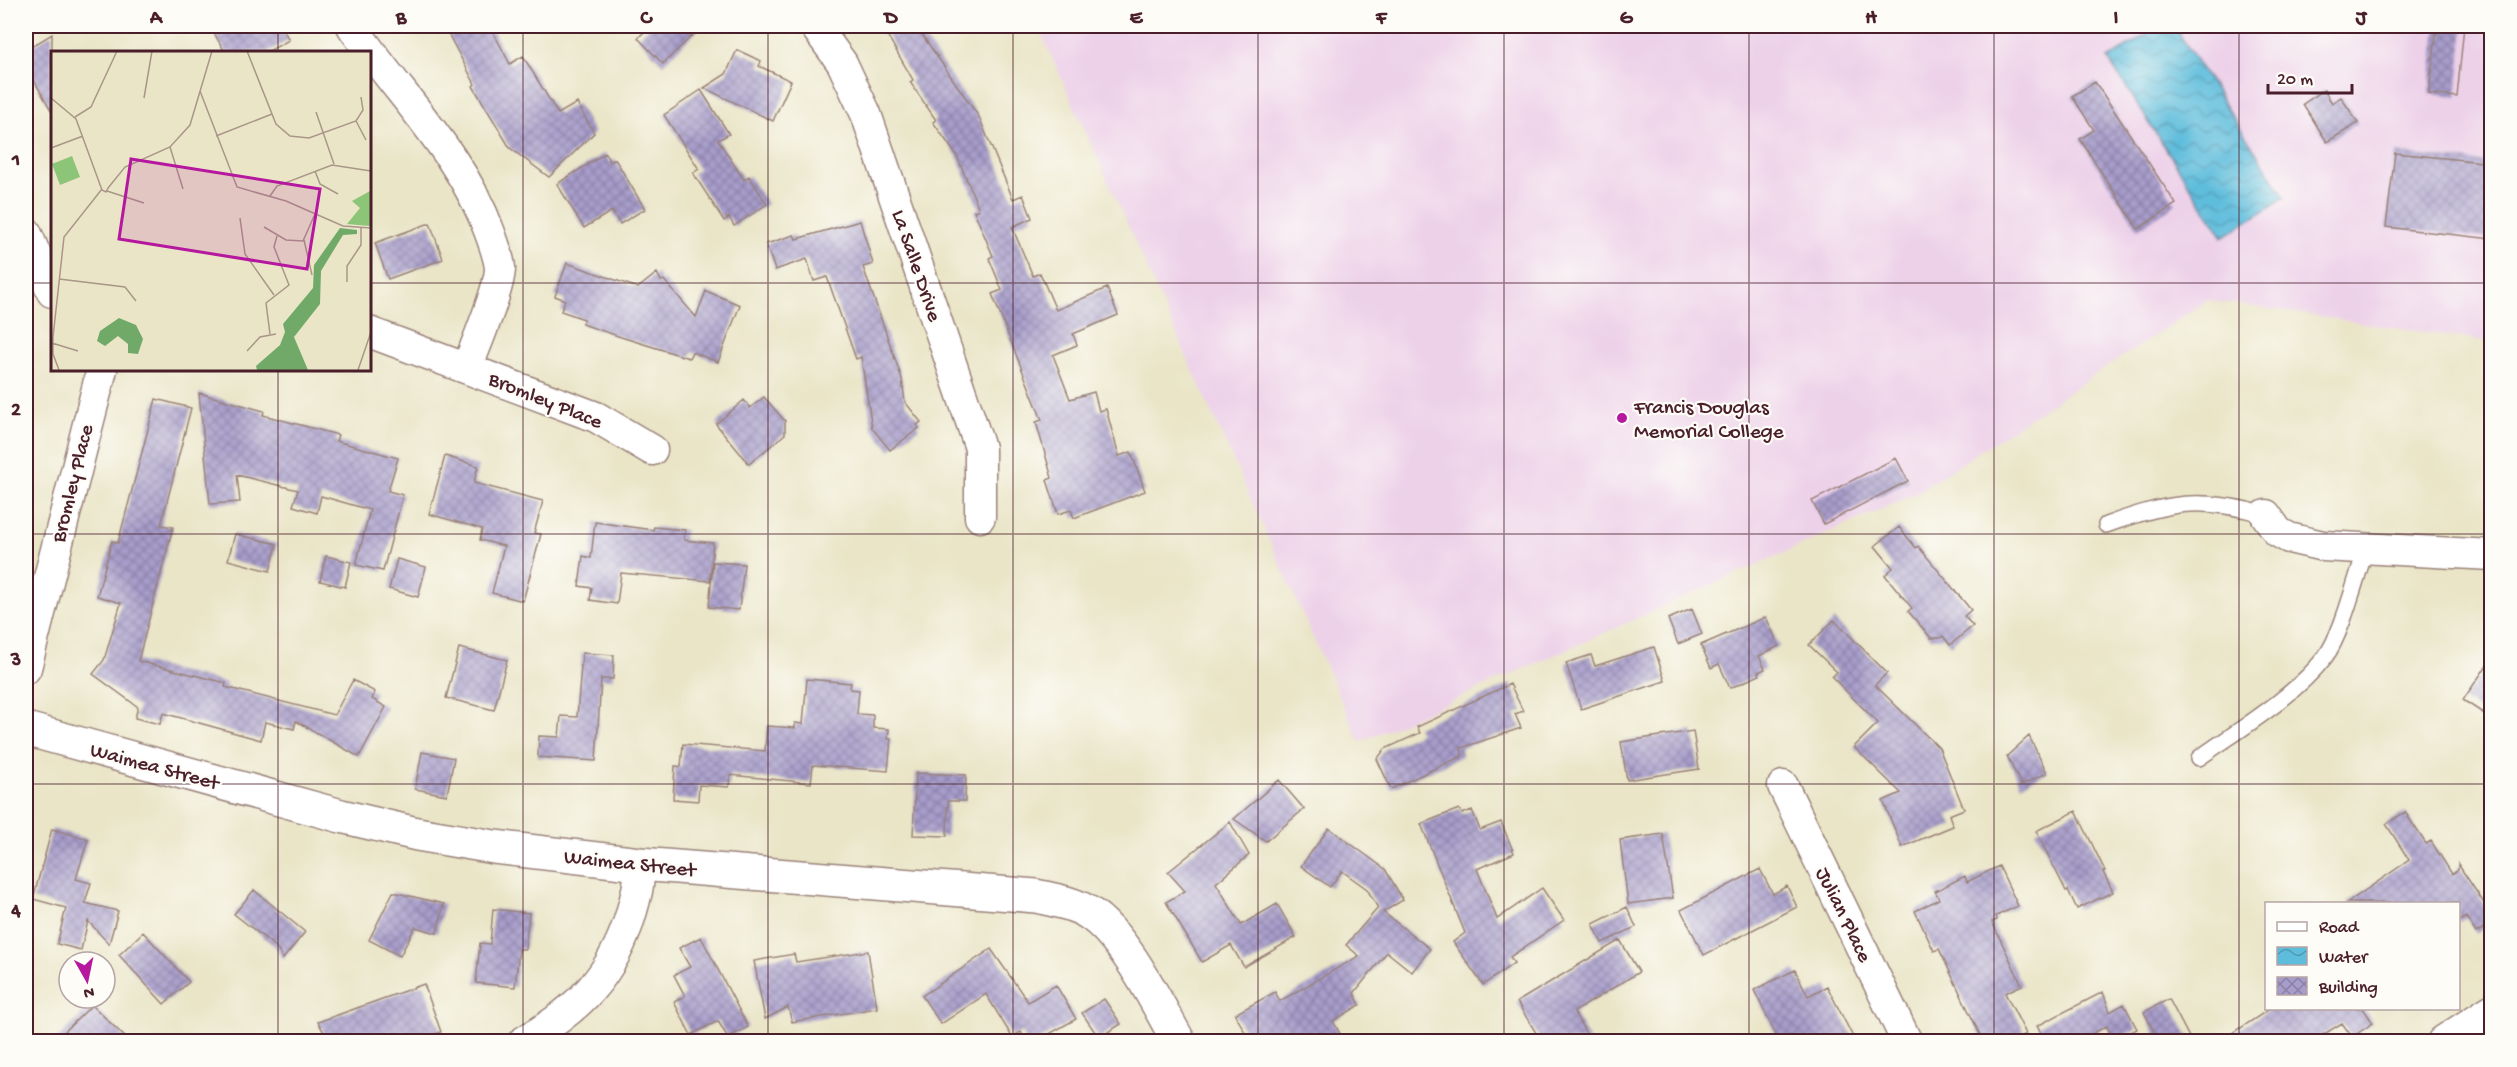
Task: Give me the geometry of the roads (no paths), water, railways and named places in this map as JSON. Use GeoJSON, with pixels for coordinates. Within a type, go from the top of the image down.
{"type":"FeatureCollection","features":[{"type":"Feature","properties":{"kind":"main road","name":"Waimea Street"},"geometry":{"type":"LineString","coordinates":[[26,729],[329,813],[417,834],[505,849],[640,864],[1036,896],[1065,903],[1089,913],[1109,930],[1129,957],[1179,1041]]}},
{"type":"Feature","properties":{"kind":"main road"},"geometry":{"type":"LineString","coordinates":[[2444,1041],[2492,1011]]}},
{"type":"Feature","properties":{"kind":"street"},"geometry":{"type":"LineString","coordinates":[[352,26],[461,171],[482,211],[494,245],[500,269],[497,285],[467,368]]}},
{"type":"Feature","properties":{"kind":"street","name":"La Salle Drive"},"geometry":{"type":"LineString","coordinates":[[815,26],[842,63],[866,114],[980,448],[980,517]]}},
{"type":"Feature","properties":{"kind":"street"},"geometry":{"type":"LineString","coordinates":[[26,232],[51,290]]}},
{"type":"Feature","properties":{"kind":"street","name":"Bromley Place"},"geometry":{"type":"LineString","coordinates":[[370,332],[596,417],[652,450]]}},
{"type":"Feature","properties":{"kind":"street","name":"Bromley Place"},"geometry":{"type":"LineString","coordinates":[[26,668],[99,370]]}},
{"type":"Feature","properties":{"kind":"street"},"geometry":{"type":"LineString","coordinates":[[2266,515],[2278,532],[2289,538],[2323,546],[2492,555]]}},
{"type":"Feature","properties":{"kind":"street","name":"Julian Place"},"geometry":{"type":"LineString","coordinates":[[1783,786],[1907,1041]]}},
{"type":"Feature","properties":{"kind":"street"},"geometry":{"type":"LineString","coordinates":[[524,1041],[570,1011],[595,987],[613,961],[637,894],[640,864]]}},
{"type":"Feature","properties":{"kind":"lane"},"geometry":{"type":"LineString","coordinates":[[2106,525],[2140,512],[2196,503],[2224,504],[2266,515]]}},
{"type":"Feature","properties":{"kind":"lane"},"geometry":{"type":"LineString","coordinates":[[2199,758],[2291,691],[2325,657],[2334,642],[2366,549]]}},
{"type":"Feature","properties":{"kind":"water"},"geometry":{"type":"Polygon","coordinates":[[[2160,26],[2174,26],[2285,197],[2223,237],[2108,59],[2160,26]]]}},
{"type":"Feature","properties":{"kind":"place","name":"Francis Douglas Memorial College"},"geometry":{"type":"Point","coordinates":[1622,418]}}]}
